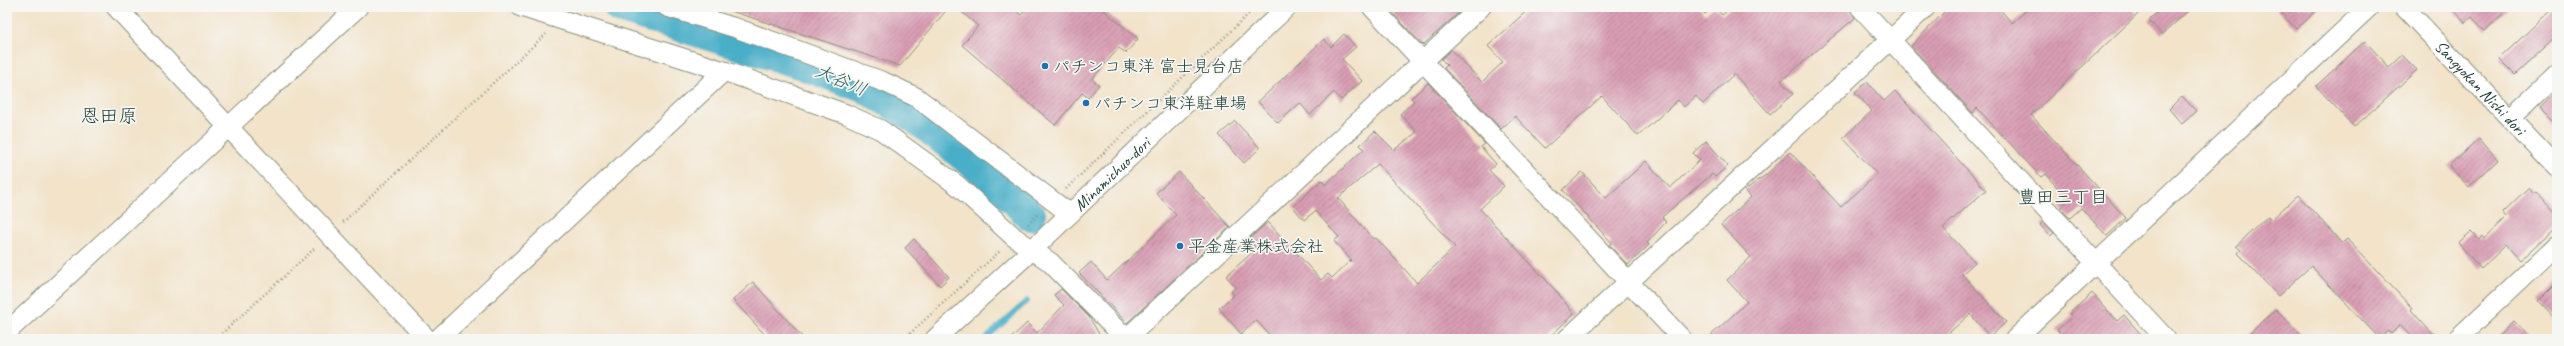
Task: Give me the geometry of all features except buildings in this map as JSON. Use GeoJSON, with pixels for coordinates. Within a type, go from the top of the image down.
{"type":"FeatureCollection","features":[{"type":"Feature","properties":{"kind":"street"},"geometry":{"type":"LineString","coordinates":[[116,7],[427,339]]}},
{"type":"Feature","properties":{"kind":"street"},"geometry":{"type":"LineString","coordinates":[[7,332],[358,7]]}},
{"type":"Feature","properties":{"kind":"street"},"geometry":{"type":"LineString","coordinates":[[521,7],[724,71],[846,114],[881,130],[957,185],[1014,237],[1033,249],[1068,279],[1126,339],[1481,7]]}},
{"type":"Feature","properties":{"kind":"street"},"geometry":{"type":"LineString","coordinates":[[667,7],[736,28],[884,82],[916,97],[1070,214]]}},
{"type":"Feature","properties":{"kind":"street","name":"Minamichuo-dori"},"geometry":{"type":"LineString","coordinates":[[935,339],[1033,249],[1287,7]]}},
{"type":"Feature","properties":{"kind":"street"},"geometry":{"type":"LineString","coordinates":[[1372,7],[1682,339]]}},
{"type":"Feature","properties":{"kind":"street"},"geometry":{"type":"LineString","coordinates":[[1860,7],[2166,339]]}},
{"type":"Feature","properties":{"kind":"street"},"geometry":{"type":"LineString","coordinates":[[1567,339],[1926,7]]}},
{"type":"Feature","properties":{"kind":"street"},"geometry":{"type":"LineString","coordinates":[[2015,339],[2097,264],[2369,7]]}},
{"type":"Feature","properties":{"kind":"street","name":"Sangyokan Nishi dori"},"geometry":{"type":"LineString","coordinates":[[2404,7],[2557,168]]}},
{"type":"Feature","properties":{"kind":"street"},"geometry":{"type":"LineString","coordinates":[[438,339],[724,71]]}},
{"type":"Feature","properties":{"kind":"street"},"geometry":{"type":"LineString","coordinates":[[2510,118],[2557,74]]}},
{"type":"Feature","properties":{"kind":"street"},"geometry":{"type":"LineString","coordinates":[[2456,339],[2557,245]]}},
{"type":"Feature","properties":{"kind":"path"},"geometry":{"type":"LineString","coordinates":[[904,339],[1014,237],[1256,7]]}},
{"type":"Feature","properties":{"kind":"path"},"geometry":{"type":"LineString","coordinates":[[216,339],[561,20]]}},
{"type":"Feature","properties":{"kind":"waterway","name":"大谷川"},"geometry":{"type":"LineString","coordinates":[[619,7],[802,64],[866,88],[916,118],[987,174],[1030,215]]}},
{"type":"Feature","properties":{"kind":"waterway"},"geometry":{"type":"LineString","coordinates":[[985,339],[1027,301]]}},
{"type":"Feature","properties":{"kind":"place","name":"パチンコ東洋 富士見台店"},"geometry":{"type":"Point","coordinates":[1045,66]}},
{"type":"Feature","properties":{"kind":"place","name":"パチンコ東洋駐車場"},"geometry":{"type":"Point","coordinates":[1086,103]}},
{"type":"Feature","properties":{"kind":"place","name":"平金産業株式会社"},"geometry":{"type":"Point","coordinates":[1180,246]}},
{"type":"Feature","properties":{"kind":"district","name":"恩田原"},"geometry":{"type":"Point","coordinates":[109,115]}},
{"type":"Feature","properties":{"kind":"district","name":"豊田三丁目"},"geometry":{"type":"Point","coordinates":[2063,197]}}]}
